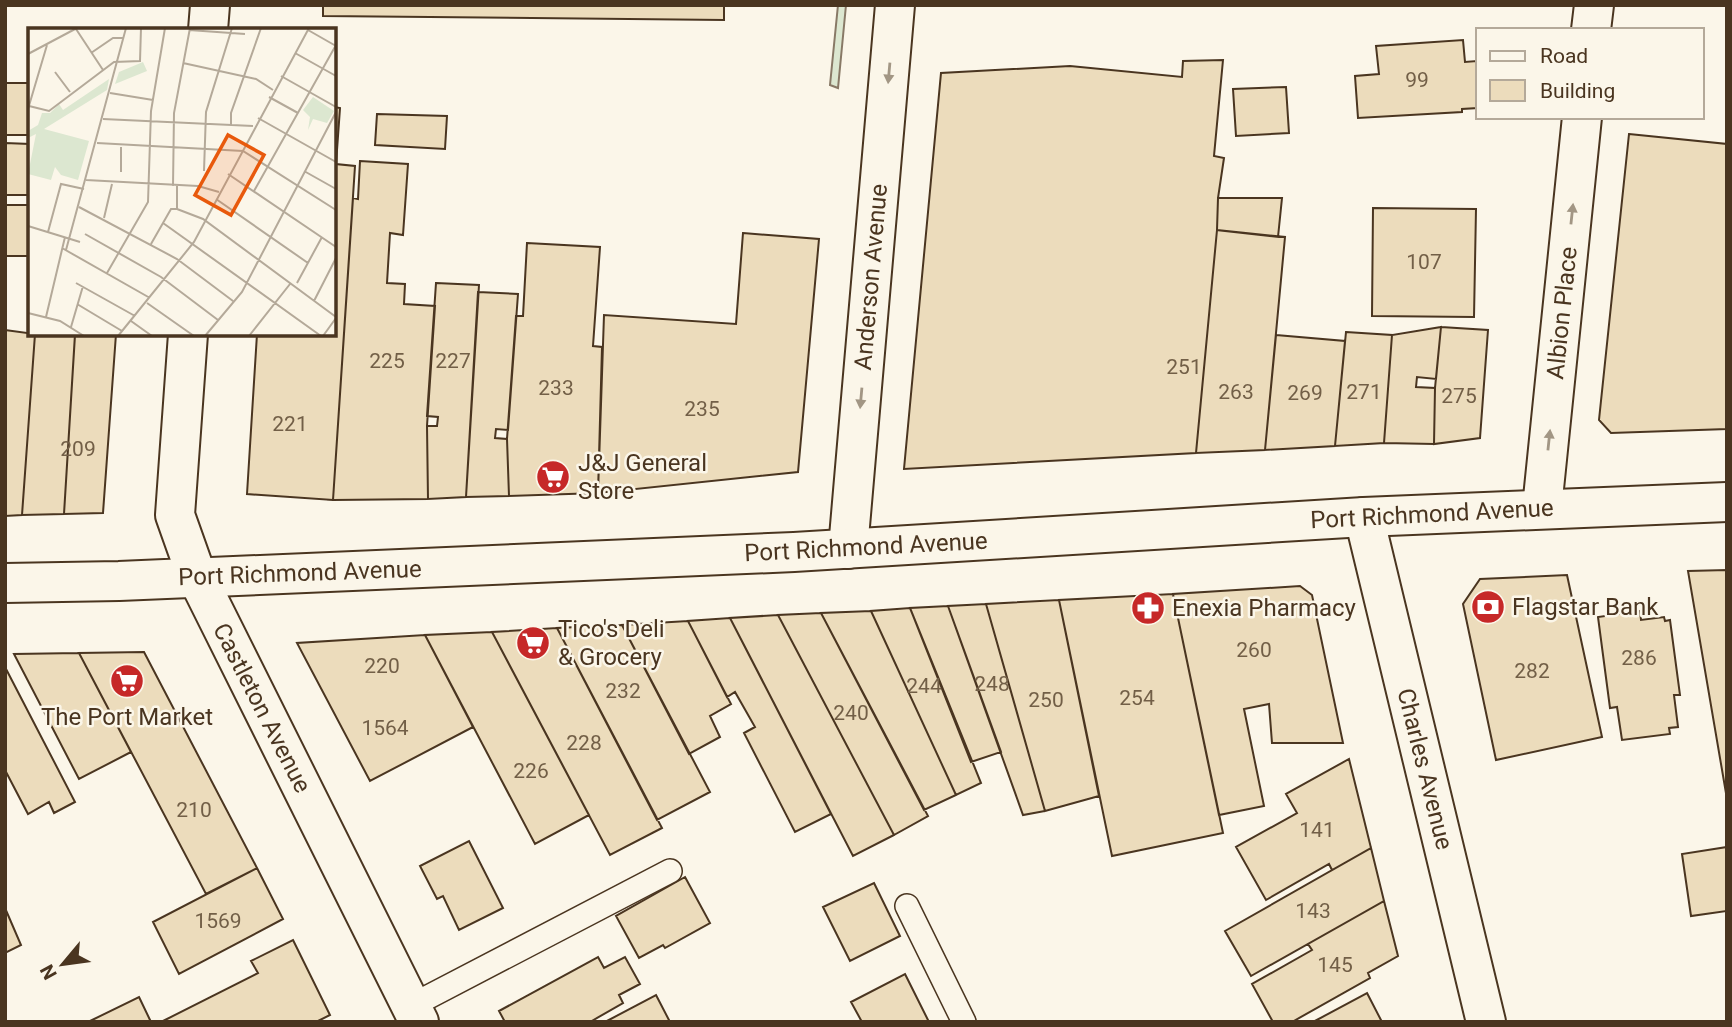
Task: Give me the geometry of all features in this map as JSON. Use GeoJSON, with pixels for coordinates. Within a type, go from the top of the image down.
{"type":"FeatureCollection","features":[{"type":"Feature","properties":{"kind":"street"},"geometry":{"type":"LineString","coordinates":[[208,28],[210,5]]}},
{"type":"Feature","properties":{"kind":"street","name":"Anderson Avenue"},"geometry":{"type":"LineString","coordinates":[[848,550],[895,5]]}},
{"type":"Feature","properties":{"kind":"street"},"geometry":{"type":"LineString","coordinates":[[1591,28],[1594,5]]}},
{"type":"Feature","properties":{"kind":"street","name":"Albion Place"},"geometry":{"type":"LineString","coordinates":[[1542,508],[1582,119]]}},
{"type":"Feature","properties":{"kind":"street","name":"Castleton Avenue"},"geometry":{"type":"LineString","coordinates":[[187,336],[175,515],[197,577],[415,1014]]}},
{"type":"Feature","properties":{"kind":"street","name":"Port Richmond Avenue"},"geometry":{"type":"LineString","coordinates":[[5,583],[848,550],[1364,517],[1727,502]]}},
{"type":"Feature","properties":{"kind":"street","name":"Charles Avenue"},"geometry":{"type":"LineString","coordinates":[[1364,517],[1486,1022]]}},
{"type":"Feature","properties":{"kind":"lane"},"geometry":{"type":"LineString","coordinates":[[415,1014],[670,871]]}},
{"type":"Feature","properties":{"kind":"lane"},"geometry":{"type":"LineString","coordinates":[[907,906],[964,1022]]}},
{"type":"Feature","properties":{"kind":"green space"},"geometry":{"type":"Polygon","coordinates":[[[838,5],[846,5],[838,88],[830,85],[838,5]]]}},
{"type":"Feature","properties":{"kind":"building"},"geometry":{"type":"Polygon","coordinates":[[[323,5],[724,5],[724,20],[323,16],[323,5]]]}},
{"type":"Feature","properties":{"kind":"building"},"geometry":{"type":"Polygon","coordinates":[[[1463,40],[1465,62],[1476,61],[1476,108],[1462,109],[1462,112],[1358,118],[1355,76],[1379,74],[1376,46],[1463,40]]]}},
{"type":"Feature","properties":{"kind":"building"},"geometry":{"type":"Polygon","coordinates":[[[1223,60],[1214,156],[1224,158],[1218,198],[1196,453],[904,469],[941,73],[1070,66],[1182,77],[1183,61],[1223,60]]]}},
{"type":"Feature","properties":{"kind":"building"},"geometry":{"type":"Polygon","coordinates":[[[5,83],[28,83],[28,135],[5,135],[5,83]]]}},
{"type":"Feature","properties":{"kind":"building"},"geometry":{"type":"Polygon","coordinates":[[[1286,87],[1289,133],[1236,136],[1233,89],[1286,87]]]}},
{"type":"Feature","properties":{"kind":"building"},"geometry":{"type":"Polygon","coordinates":[[[336,107],[340,108],[336,164],[336,107]]]}},
{"type":"Feature","properties":{"kind":"building"},"geometry":{"type":"Polygon","coordinates":[[[377,114],[447,116],[445,149],[375,145],[377,114]]]}},
{"type":"Feature","properties":{"kind":"building"},"geometry":{"type":"Polygon","coordinates":[[[1629,134],[1727,144],[1727,429],[1611,433],[1599,420],[1629,134]]]}},
{"type":"Feature","properties":{"kind":"building"},"geometry":{"type":"Polygon","coordinates":[[[5,143],[28,144],[28,195],[5,195],[5,143]]]}},
{"type":"Feature","properties":{"kind":"building"},"geometry":{"type":"Polygon","coordinates":[[[360,161],[408,164],[403,235],[390,233],[387,283],[405,284],[404,304],[435,306],[427,426],[428,499],[333,500],[353,198],[358,199],[360,161]]]}},
{"type":"Feature","properties":{"kind":"building"},"geometry":{"type":"Polygon","coordinates":[[[336,164],[355,166],[333,500],[247,494],[257,336],[336,336],[336,164]]]}},
{"type":"Feature","properties":{"kind":"building"},"geometry":{"type":"Polygon","coordinates":[[[1218,198],[1282,198],[1278,237],[1217,230],[1218,198]]]}},
{"type":"Feature","properties":{"kind":"building"},"geometry":{"type":"Polygon","coordinates":[[[5,205],[28,205],[28,256],[5,256],[5,205]]]}},
{"type":"Feature","properties":{"kind":"building"},"geometry":{"type":"Polygon","coordinates":[[[1373,208],[1476,209],[1474,317],[1372,316],[1373,208]]]}},
{"type":"Feature","properties":{"kind":"building"},"geometry":{"type":"Polygon","coordinates":[[[1217,230],[1285,237],[1265,450],[1196,453],[1217,230]]]}},
{"type":"Feature","properties":{"kind":"building"},"geometry":{"type":"Polygon","coordinates":[[[743,233],[819,239],[798,472],[598,493],[604,315],[736,324],[743,233]]]}},
{"type":"Feature","properties":{"kind":"building"},"geometry":{"type":"Polygon","coordinates":[[[527,243],[600,247],[593,346],[602,347],[598,493],[509,496],[507,439],[516,316],[523,316],[527,243]]]}},
{"type":"Feature","properties":{"kind":"building"},"geometry":{"type":"Polygon","coordinates":[[[436,283],[479,285],[466,497],[428,499],[427,426],[437,426],[438,417],[427,416],[436,283]]]}},
{"type":"Feature","properties":{"kind":"building"},"geometry":{"type":"Polygon","coordinates":[[[478,292],[518,294],[508,430],[496,429],[495,438],[507,439],[509,496],[466,497],[478,292]]]}},
{"type":"Feature","properties":{"kind":"building"},"geometry":{"type":"Polygon","coordinates":[[[1441,327],[1436,379],[1417,377],[1416,387],[1435,388],[1434,444],[1384,443],[1392,335],[1441,327]]]}},
{"type":"Feature","properties":{"kind":"building"},"geometry":{"type":"Polygon","coordinates":[[[1441,327],[1488,330],[1480,438],[1434,444],[1435,388],[1441,327]]]}},
{"type":"Feature","properties":{"kind":"building"},"geometry":{"type":"Polygon","coordinates":[[[5,330],[35,336],[22,515],[5,516],[5,330]]]}},
{"type":"Feature","properties":{"kind":"building"},"geometry":{"type":"Polygon","coordinates":[[[1346,332],[1392,335],[1384,443],[1335,446],[1346,332]]]}},
{"type":"Feature","properties":{"kind":"building"},"geometry":{"type":"Polygon","coordinates":[[[1276,335],[1345,341],[1335,446],[1265,450],[1276,335]]]}},
{"type":"Feature","properties":{"kind":"building"},"geometry":{"type":"Polygon","coordinates":[[[35,336],[75,336],[64,514],[22,515],[35,336]]]}},
{"type":"Feature","properties":{"kind":"building"},"geometry":{"type":"Polygon","coordinates":[[[75,336],[116,336],[103,513],[64,514],[75,336]]]}},
{"type":"Feature","properties":{"kind":"building"},"geometry":{"type":"Polygon","coordinates":[[[1727,570],[1727,799],[1688,571],[1727,570]]]}},
{"type":"Feature","properties":{"kind":"building"},"geometry":{"type":"Polygon","coordinates":[[[1567,575],[1602,737],[1496,760],[1463,604],[1480,579],[1567,575]]]}},
{"type":"Feature","properties":{"kind":"building"},"geometry":{"type":"Polygon","coordinates":[[[1300,586],[1312,595],[1343,743],[1272,743],[1269,704],[1244,709],[1264,806],[1219,815],[1173,594],[1300,586]]]}},
{"type":"Feature","properties":{"kind":"building"},"geometry":{"type":"Polygon","coordinates":[[[1173,594],[1223,833],[1112,856],[1059,600],[1173,594]]]}},
{"type":"Feature","properties":{"kind":"building"},"geometry":{"type":"Polygon","coordinates":[[[1059,600],[1099,796],[1045,811],[986,604],[1059,600]]]}},
{"type":"Feature","properties":{"kind":"building"},"geometry":{"type":"Polygon","coordinates":[[[986,604],[1045,811],[1023,815],[948,606],[986,604]]]}},
{"type":"Feature","properties":{"kind":"building"},"geometry":{"type":"Polygon","coordinates":[[[948,606],[1001,752],[971,762],[910,608],[948,606]]]}},
{"type":"Feature","properties":{"kind":"building"},"geometry":{"type":"Polygon","coordinates":[[[910,608],[981,783],[956,795],[871,611],[910,608]]]}},
{"type":"Feature","properties":{"kind":"building"},"geometry":{"type":"Polygon","coordinates":[[[871,611],[956,795],[924,810],[821,613],[871,611]]]}},
{"type":"Feature","properties":{"kind":"building"},"geometry":{"type":"Polygon","coordinates":[[[1640,611],[1641,620],[1664,617],[1665,621],[1670,620],[1680,695],[1674,695],[1678,727],[1669,728],[1670,734],[1622,740],[1617,707],[1610,708],[1598,617],[1640,611]]]}},
{"type":"Feature","properties":{"kind":"building"},"geometry":{"type":"Polygon","coordinates":[[[821,613],[928,816],[894,835],[778,615],[821,613]]]}},
{"type":"Feature","properties":{"kind":"building"},"geometry":{"type":"Polygon","coordinates":[[[778,615],[894,835],[853,856],[730,618],[778,615]]]}},
{"type":"Feature","properties":{"kind":"building"},"geometry":{"type":"Polygon","coordinates":[[[730,618],[831,814],[795,832],[744,733],[755,727],[735,692],[727,697],[688,621],[730,618]]]}},
{"type":"Feature","properties":{"kind":"building"},"geometry":{"type":"Polygon","coordinates":[[[688,621],[731,704],[710,716],[720,737],[689,754],[622,625],[688,621]]]}},
{"type":"Feature","properties":{"kind":"building"},"geometry":{"type":"Polygon","coordinates":[[[622,625],[710,792],[657,820],[557,628],[622,625]]]}},
{"type":"Feature","properties":{"kind":"building"},"geometry":{"type":"Polygon","coordinates":[[[557,628],[662,828],[610,855],[492,632],[557,628]]]}},
{"type":"Feature","properties":{"kind":"building"},"geometry":{"type":"Polygon","coordinates":[[[492,632],[589,815],[535,844],[425,635],[492,632]]]}},
{"type":"Feature","properties":{"kind":"building"},"geometry":{"type":"Polygon","coordinates":[[[425,635],[473,727],[370,781],[297,643],[425,635]]]}},
{"type":"Feature","properties":{"kind":"building"},"geometry":{"type":"Polygon","coordinates":[[[144,652],[257,868],[206,894],[79,653],[144,652]]]}},
{"type":"Feature","properties":{"kind":"building"},"geometry":{"type":"Polygon","coordinates":[[[79,653],[131,752],[79,779],[14,654],[79,653]]]}},
{"type":"Feature","properties":{"kind":"building"},"geometry":{"type":"Polygon","coordinates":[[[5,667],[75,802],[54,813],[49,802],[28,814],[5,770],[5,667]]]}},
{"type":"Feature","properties":{"kind":"building"},"geometry":{"type":"Polygon","coordinates":[[[1349,759],[1371,848],[1332,870],[1329,864],[1266,900],[1236,847],[1297,813],[1286,794],[1349,759]]]}},
{"type":"Feature","properties":{"kind":"building"},"geometry":{"type":"Polygon","coordinates":[[[469,841],[503,908],[459,930],[443,896],[437,899],[420,866],[469,841]]]}},
{"type":"Feature","properties":{"kind":"building"},"geometry":{"type":"Polygon","coordinates":[[[1727,847],[1727,911],[1691,916],[1682,854],[1727,847]]]}},
{"type":"Feature","properties":{"kind":"building"},"geometry":{"type":"Polygon","coordinates":[[[1371,848],[1384,901],[1251,976],[1225,931],[1371,848]]]}},
{"type":"Feature","properties":{"kind":"building"},"geometry":{"type":"Polygon","coordinates":[[[257,868],[283,919],[179,974],[153,922],[257,868]]]}},
{"type":"Feature","properties":{"kind":"building"},"geometry":{"type":"Polygon","coordinates":[[[685,877],[710,923],[665,948],[663,945],[639,958],[616,916],[685,877]]]}},
{"type":"Feature","properties":{"kind":"building"},"geometry":{"type":"Polygon","coordinates":[[[874,883],[900,936],[850,961],[823,907],[874,883]]]}},
{"type":"Feature","properties":{"kind":"building"},"geometry":{"type":"Polygon","coordinates":[[[1384,901],[1398,956],[1368,973],[1370,978],[1292,1022],[1273,1022],[1252,984],[1312,950],[1308,944],[1384,901]]]}},
{"type":"Feature","properties":{"kind":"building"},"geometry":{"type":"Polygon","coordinates":[[[5,908],[21,945],[5,953],[5,908]]]}},
{"type":"Feature","properties":{"kind":"building"},"geometry":{"type":"Polygon","coordinates":[[[293,940],[330,1015],[316,1022],[161,1022],[258,973],[251,961],[293,940]]]}},
{"type":"Feature","properties":{"kind":"building"},"geometry":{"type":"Polygon","coordinates":[[[598,957],[604,968],[625,957],[640,984],[619,995],[623,1003],[590,1022],[505,1022],[499,1011],[598,957]]]}},
{"type":"Feature","properties":{"kind":"building"},"geometry":{"type":"Polygon","coordinates":[[[905,974],[929,1022],[862,1022],[851,1002],[905,974]]]}},
{"type":"Feature","properties":{"kind":"building"},"geometry":{"type":"Polygon","coordinates":[[[1367,993],[1382,1022],[1313,1022],[1367,993]]]}},
{"type":"Feature","properties":{"kind":"building"},"geometry":{"type":"Polygon","coordinates":[[[656,995],[670,1022],[605,1022],[656,995]]]}},
{"type":"Feature","properties":{"kind":"building"},"geometry":{"type":"Polygon","coordinates":[[[139,997],[151,1022],[88,1022],[139,997]]]}},
{"type":"Feature","properties":{"kind":"place","name":"J&J General Store"},"geometry":{"type":"Point","coordinates":[553,477]}},
{"type":"Feature","properties":{"kind":"place","name":"Flagstar Bank"},"geometry":{"type":"Point","coordinates":[1488,607]}},
{"type":"Feature","properties":{"kind":"place","name":"Enexia Pharmacy"},"geometry":{"type":"Point","coordinates":[1148,608]}},
{"type":"Feature","properties":{"kind":"place","name":"Tico's Deli & Grocery"},"geometry":{"type":"Point","coordinates":[533,643]}},
{"type":"Feature","properties":{"kind":"place","name":"The Port Market"},"geometry":{"type":"Point","coordinates":[127,681]}}]}
